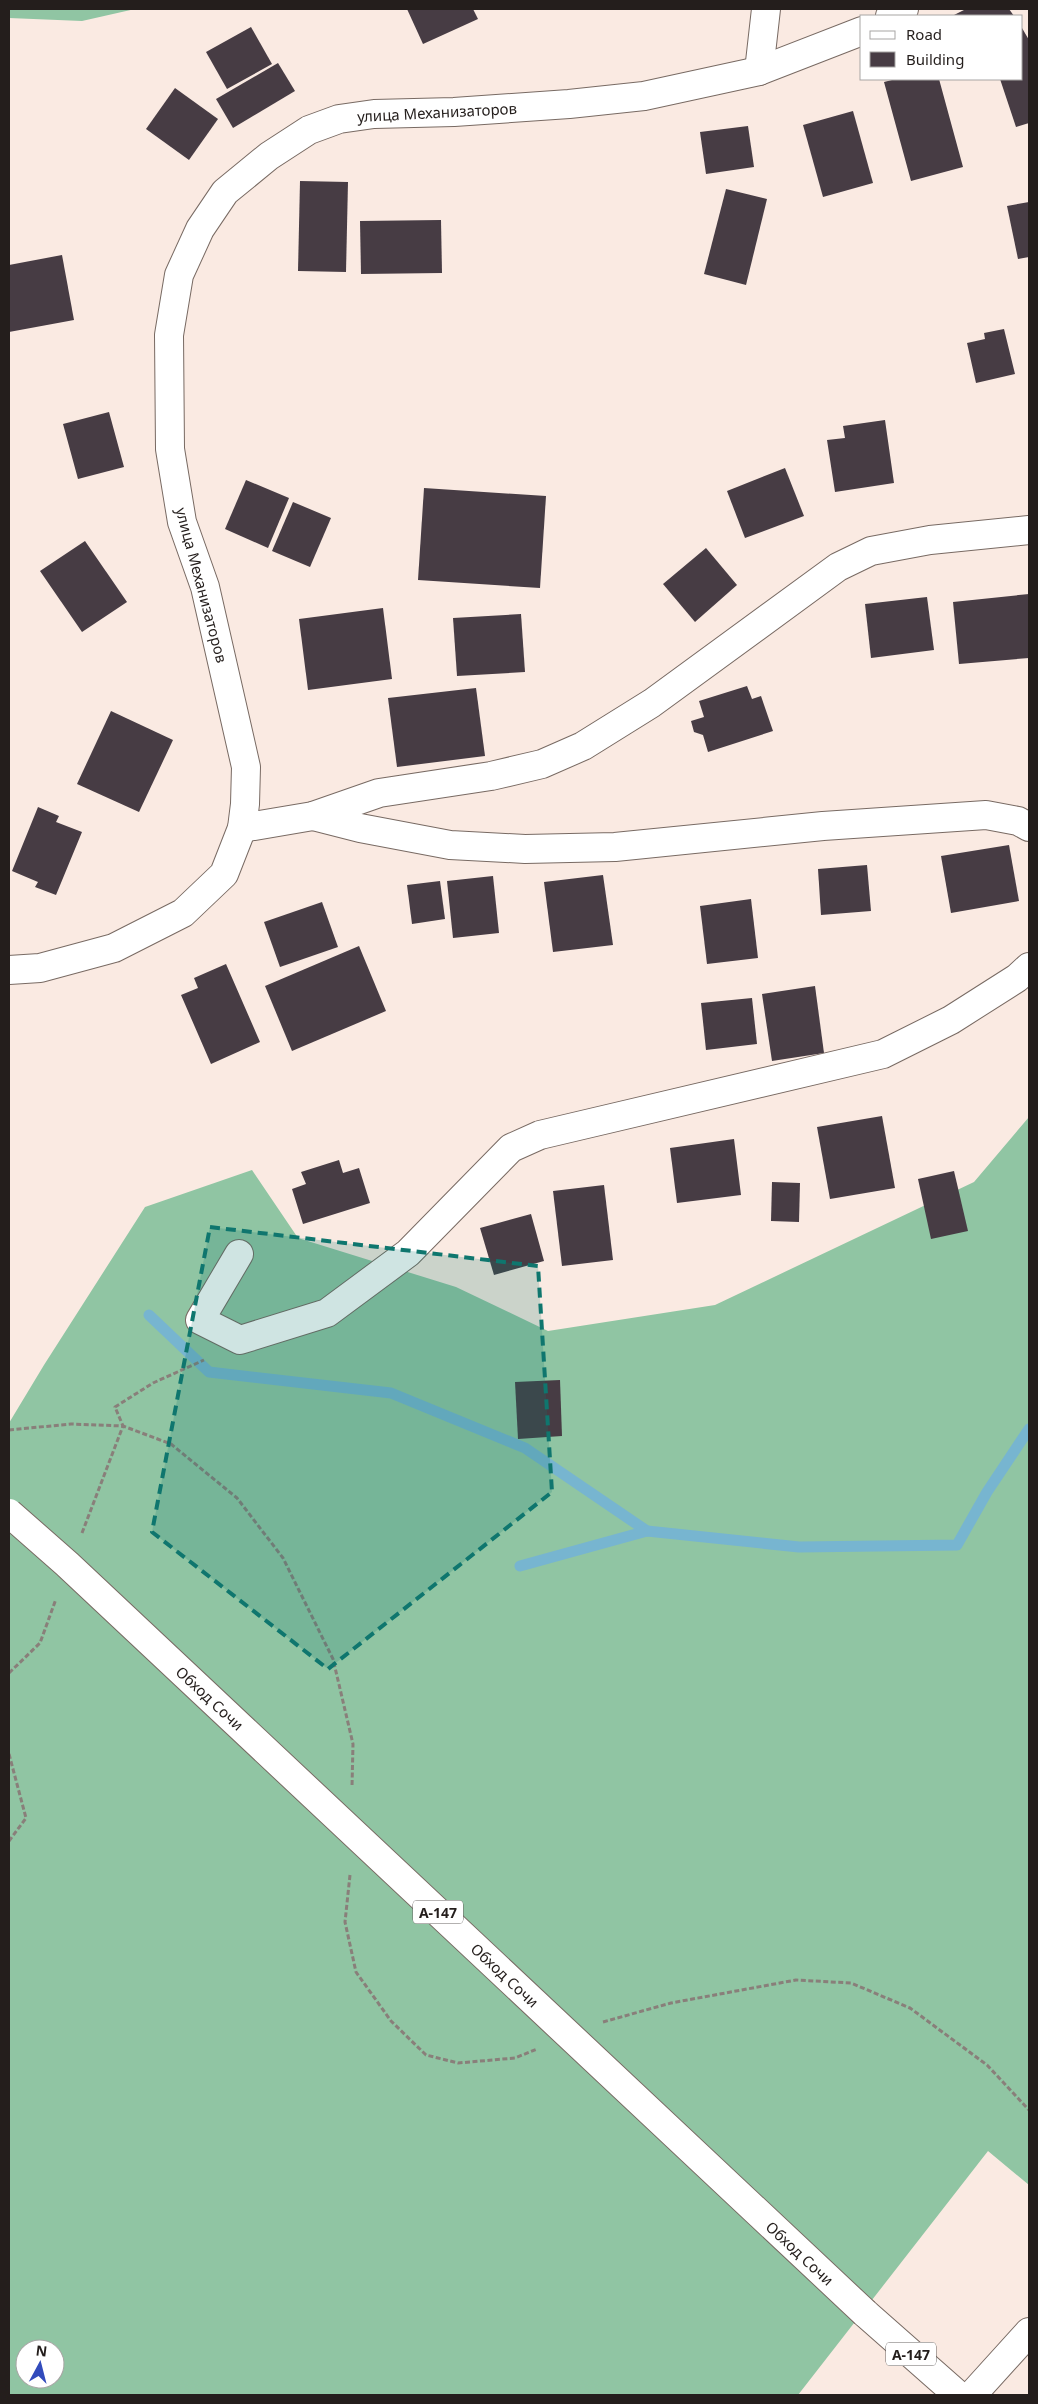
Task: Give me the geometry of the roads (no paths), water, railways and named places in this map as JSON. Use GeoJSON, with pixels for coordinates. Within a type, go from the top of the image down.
{"type":"FeatureCollection","features":[{"type":"Feature","properties":{"kind":"main road"},"geometry":{"type":"LineString","coordinates":[[758,71],[766,9]]}},
{"type":"Feature","properties":{"kind":"main road"},"geometry":{"type":"LineString","coordinates":[[892,15],[904,9]]}},
{"type":"Feature","properties":{"kind":"main road","name":"улица Механизаторов"},"geometry":{"type":"LineString","coordinates":[[9,970],[40,968],[114,948],[183,913],[224,874],[242,828],[246,804],[246,767],[205,587],[182,522],[170,450],[169,335],[179,275],[200,229],[225,192],[269,156],[309,130],[339,119],[374,114],[454,112],[569,104],[644,96],[758,71],[860,32]]}},
{"type":"Feature","properties":{"kind":"main road"},"geometry":{"type":"LineString","coordinates":[[242,828],[313,816],[379,792],[491,776],[542,764],[583,746],[652,703],[838,566],[871,552],[930,540],[1029,530]]}},
{"type":"Feature","properties":{"kind":"main road"},"geometry":{"type":"LineString","coordinates":[[313,816],[360,828],[450,845],[525,849],[615,847],[823,826],[986,815],[1018,821],[1029,827]]}},
{"type":"Feature","properties":{"kind":"main road"},"geometry":{"type":"LineString","coordinates":[[238,1254],[200,1320],[240,1340],[327,1313],[408,1253],[511,1148],[540,1135],[883,1054],[951,1020],[1016,978],[1029,967]]}},
{"type":"Feature","properties":{"kind":"main road","name":"Обход Сочи"},"geometry":{"type":"LineString","coordinates":[[9,1513],[74,1571],[865,2313],[958,2395]]}},
{"type":"Feature","properties":{"kind":"main road"},"geometry":{"type":"LineString","coordinates":[[972,2395],[1029,2332]]}},
{"type":"Feature","properties":{"kind":"waterway"},"geometry":{"type":"LineString","coordinates":[[149,1315],[209,1372],[391,1393],[525,1448],[647,1531]]}},
{"type":"Feature","properties":{"kind":"waterway"},"geometry":{"type":"LineString","coordinates":[[520,1566],[647,1531],[799,1547],[957,1545],[987,1492],[1029,1429]]}}]}
